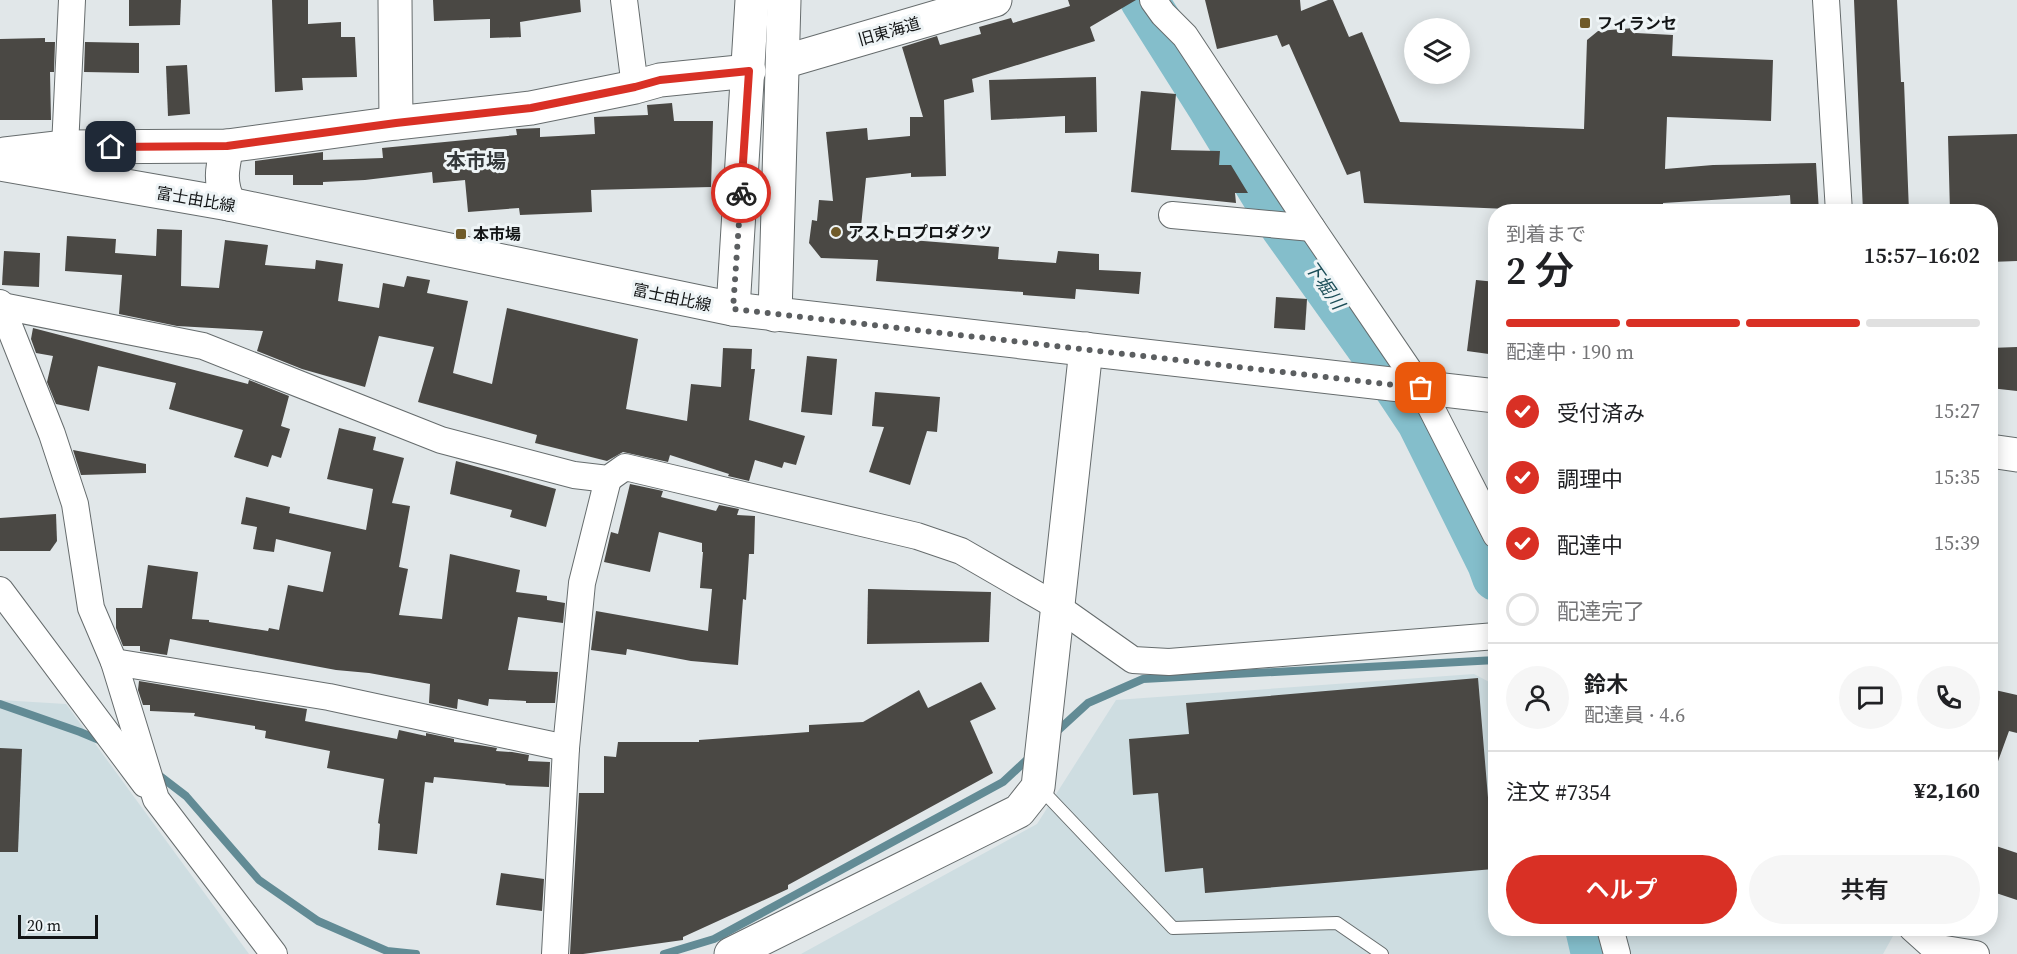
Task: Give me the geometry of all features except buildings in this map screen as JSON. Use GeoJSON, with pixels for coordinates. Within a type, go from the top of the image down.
{"type":"FeatureCollection","features":[{"type":"Feature","properties":{"kind":"street"},"geometry":{"type":"LineString","coordinates":[[65,147],[72,0]]}},
{"type":"Feature","properties":{"kind":"street"},"geometry":{"type":"LineString","coordinates":[[395,0],[396,123]]}},
{"type":"Feature","properties":{"kind":"street"},"geometry":{"type":"LineString","coordinates":[[624,0],[635,87]]}},
{"type":"Feature","properties":{"kind":"street"},"geometry":{"type":"LineString","coordinates":[[733,309],[753,0]]}},
{"type":"Feature","properties":{"kind":"street"},"geometry":{"type":"LineString","coordinates":[[775,315],[784,0]]}},
{"type":"Feature","properties":{"kind":"street","name":"旧東海道"},"geometry":{"type":"LineString","coordinates":[[783,62],[995,0]]}},
{"type":"Feature","properties":{"kind":"street"},"geometry":{"type":"LineString","coordinates":[[1153,0],[1163,14],[1185,36],[1421,388],[1488,519]]}},
{"type":"Feature","properties":{"kind":"street"},"geometry":{"type":"LineString","coordinates":[[1826,0],[1839,204]]}},
{"type":"Feature","properties":{"kind":"street"},"geometry":{"type":"LineString","coordinates":[[0,154],[65,147],[227,146],[396,123],[531,108],[660,80],[749,71]]}},
{"type":"Feature","properties":{"kind":"street"},"geometry":{"type":"LineString","coordinates":[[227,146],[221,177],[229,204]]}},
{"type":"Feature","properties":{"kind":"street","name":"富士由比線"},"geometry":{"type":"LineString","coordinates":[[0,164],[229,204],[733,309],[1488,395]]}},
{"type":"Feature","properties":{"kind":"street"},"geometry":{"type":"LineString","coordinates":[[1172,215],[1312,228]]}},
{"type":"Feature","properties":{"kind":"street"},"geometry":{"type":"LineString","coordinates":[[1,305],[203,346],[441,440],[574,475],[608,479],[626,467],[917,536],[961,551],[1058,607],[1133,660],[1169,662],[1488,637]]}},
{"type":"Feature","properties":{"kind":"street"},"geometry":{"type":"LineString","coordinates":[[1,305],[52,434],[75,504],[91,608],[114,662],[138,740],[148,786]]}},
{"type":"Feature","properties":{"kind":"street"},"geometry":{"type":"LineString","coordinates":[[731,954],[1019,811],[1039,777],[1086,349]]}},
{"type":"Feature","properties":{"kind":"street"},"geometry":{"type":"LineString","coordinates":[[1998,452],[2017,454]]}},
{"type":"Feature","properties":{"kind":"street"},"geometry":{"type":"LineString","coordinates":[[555,951],[566,748],[582,583],[608,479]]}},
{"type":"Feature","properties":{"kind":"street"},"geometry":{"type":"LineString","coordinates":[[0,590],[274,954]]}},
{"type":"Feature","properties":{"kind":"street"},"geometry":{"type":"LineString","coordinates":[[114,662],[329,697],[566,748]]}},
{"type":"Feature","properties":{"kind":"street"},"geometry":{"type":"LineString","coordinates":[[1612,936],[1617,954]]}},
{"type":"Feature","properties":{"kind":"street"},"geometry":{"type":"LineString","coordinates":[[1921,936],[1933,947],[1976,954]]}},
{"type":"Feature","properties":{"kind":"lane"},"geometry":{"type":"LineString","coordinates":[[1039,777],[1173,928],[1336,923],[1382,954]]}},
{"type":"Feature","properties":{"kind":"shaded area"},"geometry":{"type":"Polygon","coordinates":[[[1474,674],[1488,681],[1488,936],[1893,936],[1883,954],[801,954],[1037,824],[1116,700],[1474,674]]]}},
{"type":"Feature","properties":{"kind":"shaded area"},"geometry":{"type":"Polygon","coordinates":[[[0,700],[66,704],[249,954],[0,954],[0,700]]]}},
{"type":"Feature","properties":{"kind":"waterway","name":"下堀川"},"geometry":{"type":"LineString","coordinates":[[1144,0],[1284,226],[1421,422],[1488,557]]}},
{"type":"Feature","properties":{"kind":"waterway"},"geometry":{"type":"LineString","coordinates":[[1053,735],[1088,703],[1143,679],[1488,660]]}},
{"type":"Feature","properties":{"kind":"waterway"},"geometry":{"type":"LineString","coordinates":[[0,704],[104,742]]}},
{"type":"Feature","properties":{"kind":"waterway"},"geometry":{"type":"LineString","coordinates":[[664,954],[714,939],[1003,782],[1031,756]]}},
{"type":"Feature","properties":{"kind":"waterway"},"geometry":{"type":"LineString","coordinates":[[156,773],[186,796],[259,880],[318,921],[387,951],[416,954]]}},
{"type":"Feature","properties":{"kind":"waterway","name":"下堀川"},"geometry":{"type":"LineString","coordinates":[[1591,936],[1595,954]]}},
{"type":"Feature","properties":{"kind":"way so far"},"geometry":{"type":"LineString","coordinates":[[741,193],[733,309],[1421,388]]}},
{"type":"Feature","properties":{"kind":"place","name":"フィランセ"},"geometry":{"type":"Point","coordinates":[1585,23]}},
{"type":"Feature","properties":{"kind":"place","name":"アストロプロダクツ"},"geometry":{"type":"Point","coordinates":[836,232]}},
{"type":"Feature","properties":{"kind":"place","name":"本市場"},"geometry":{"type":"Point","coordinates":[461,234]}},
{"type":"Feature","properties":{"kind":"district","name":"本市場"},"geometry":{"type":"Point","coordinates":[476,161]}},
{"type":"Feature","properties":{"kind":"route"},"geometry":{"type":"LineString","coordinates":[[111,147],[227,146],[396,123],[531,108],[660,80],[749,71],[741,193]]}}]}
